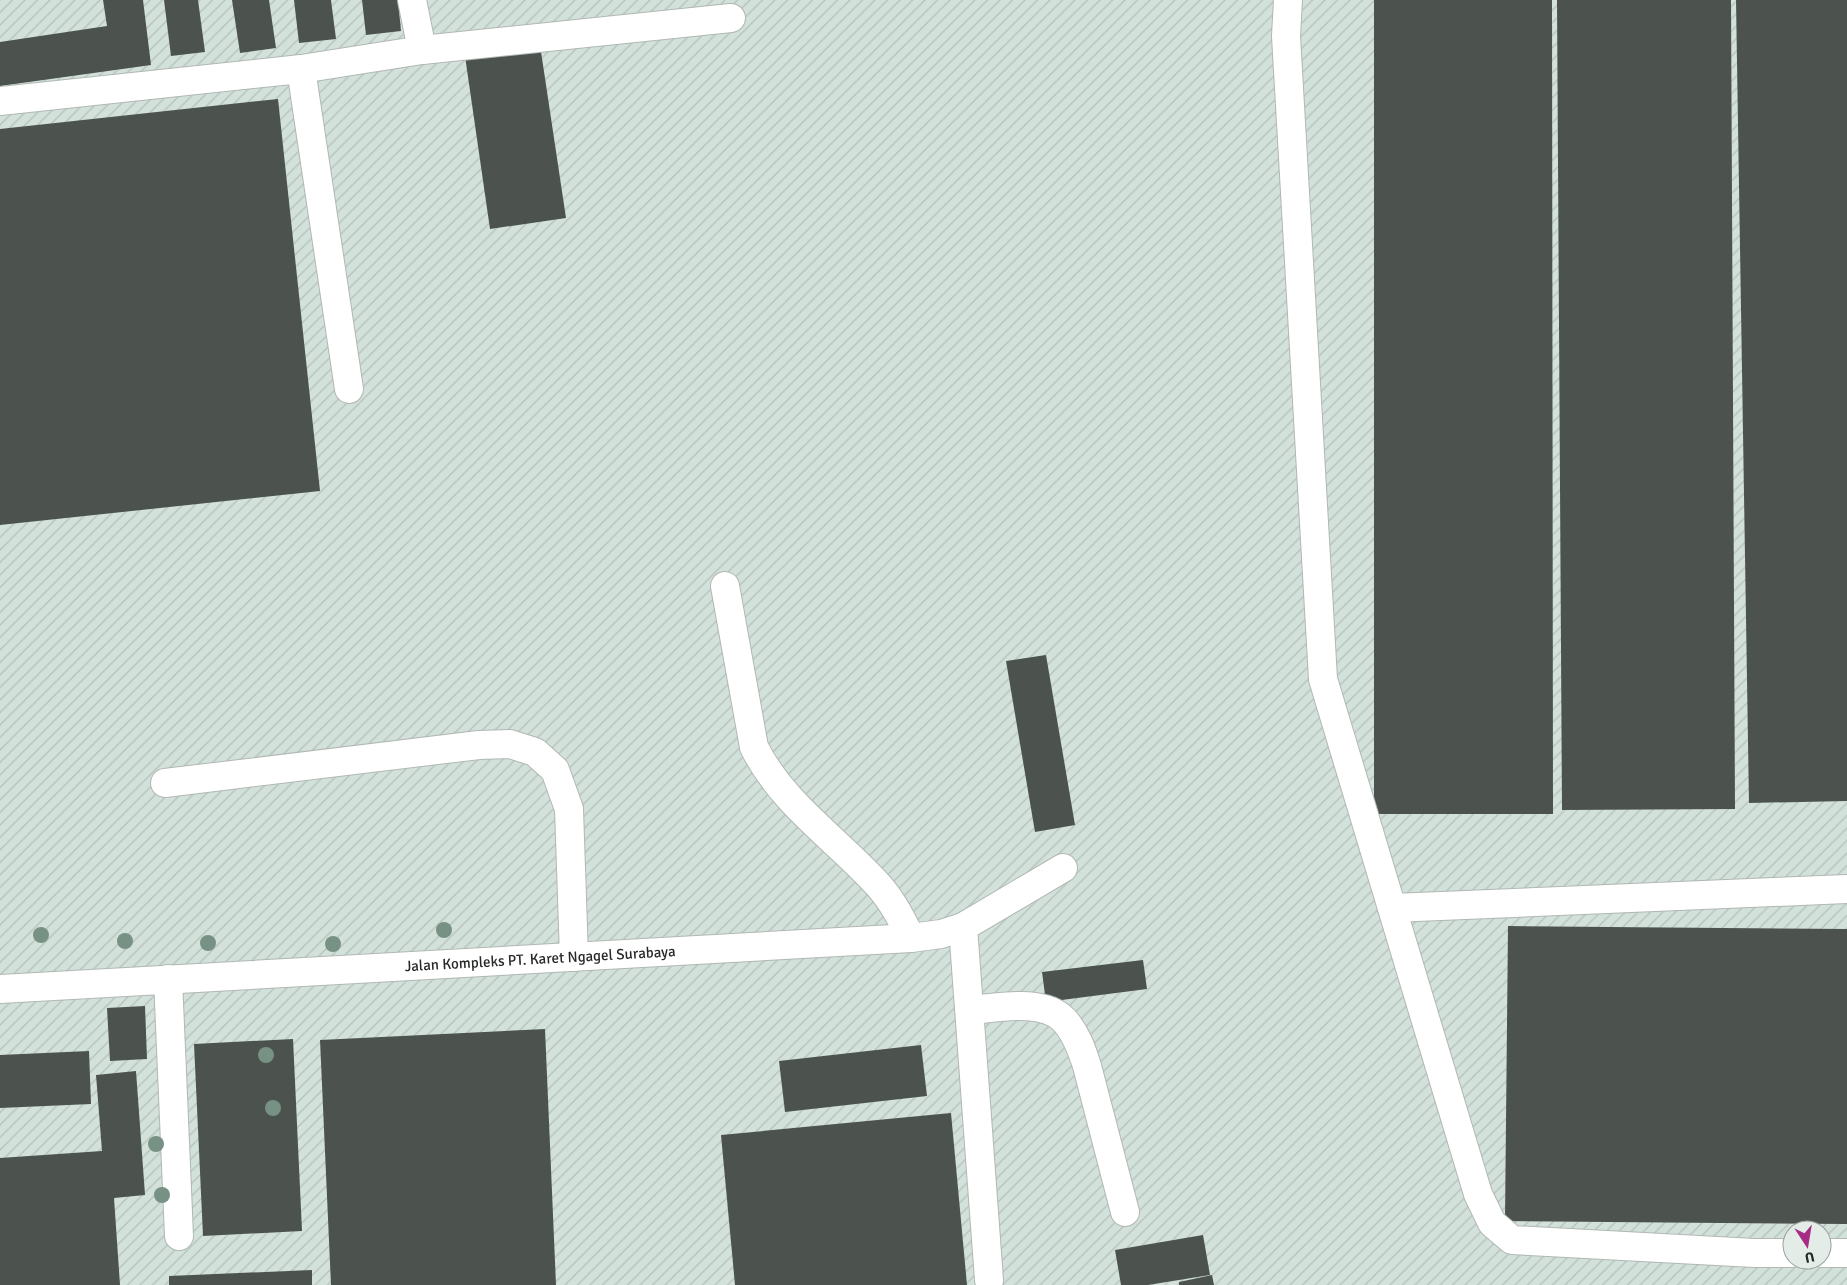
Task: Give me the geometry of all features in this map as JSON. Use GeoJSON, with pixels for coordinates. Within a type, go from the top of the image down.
{"type":"FeatureCollection","features":[{"type":"Feature","properties":{"kind":"lane"},"geometry":{"type":"LineString","coordinates":[[412,0],[422,50]]}},
{"type":"Feature","properties":{"kind":"lane"},"geometry":{"type":"LineString","coordinates":[[1288,0],[1288,56],[1324,679],[1478,1194],[1492,1223],[1512,1240],[1782,1253]]}},
{"type":"Feature","properties":{"kind":"lane"},"geometry":{"type":"LineString","coordinates":[[0,101],[301,70],[422,50],[731,18]]}},
{"type":"Feature","properties":{"kind":"lane"},"geometry":{"type":"LineString","coordinates":[[301,70],[349,389]]}},
{"type":"Feature","properties":{"kind":"lane"},"geometry":{"type":"LineString","coordinates":[[725,586],[754,747],[763,766],[799,808],[879,886],[896,909],[911,938]]}},
{"type":"Feature","properties":{"kind":"lane"},"geometry":{"type":"LineString","coordinates":[[165,783],[479,745],[510,744],[535,752],[555,770],[569,809],[574,957]]}},
{"type":"Feature","properties":{"kind":"lane","name":"Jalan Kompleks PT. Karet Ngagel Surabaya"},"geometry":{"type":"LineString","coordinates":[[0,988],[911,938],[942,934],[963,928],[1063,868]]}},
{"type":"Feature","properties":{"kind":"lane"},"geometry":{"type":"LineString","coordinates":[[1392,908],[1847,889]]}},
{"type":"Feature","properties":{"kind":"lane"},"geometry":{"type":"LineString","coordinates":[[963,928],[989,1280]]}},
{"type":"Feature","properties":{"kind":"lane"},"geometry":{"type":"LineString","coordinates":[[168,979],[179,1236]]}},
{"type":"Feature","properties":{"kind":"lane"},"geometry":{"type":"LineString","coordinates":[[970,1010],[1022,1005],[1044,1008],[1064,1020],[1079,1043],[1087,1066],[1125,1212]]}},
{"type":"Feature","properties":{"kind":"lane"},"geometry":{"type":"LineString","coordinates":[[1832,1253],[1847,1253]]}},
{"type":"Feature","properties":{"kind":"shaded area"},"geometry":{"type":"Polygon","coordinates":[[[0,0],[1847,0],[1847,1285],[0,1285],[0,0]]]}},
{"type":"Feature","properties":{"kind":"building"},"geometry":{"type":"Polygon","coordinates":[[[103,0],[143,0],[151,65],[0,86],[0,42],[107,26],[103,0]]]}},
{"type":"Feature","properties":{"kind":"building"},"geometry":{"type":"Polygon","coordinates":[[[164,0],[198,0],[205,52],[171,56],[164,0]]]}},
{"type":"Feature","properties":{"kind":"building"},"geometry":{"type":"Polygon","coordinates":[[[232,0],[269,0],[276,48],[240,53],[232,0]]]}},
{"type":"Feature","properties":{"kind":"building"},"geometry":{"type":"Polygon","coordinates":[[[294,0],[331,0],[336,39],[299,43],[294,0]]]}},
{"type":"Feature","properties":{"kind":"building"},"geometry":{"type":"Polygon","coordinates":[[[362,0],[398,0],[401,31],[366,35],[362,0]]]}},
{"type":"Feature","properties":{"kind":"building"},"geometry":{"type":"Polygon","coordinates":[[[1374,0],[1552,0],[1553,814],[1374,814],[1374,0]]]}},
{"type":"Feature","properties":{"kind":"building"},"geometry":{"type":"Polygon","coordinates":[[[1557,0],[1731,0],[1735,809],[1562,810],[1557,0]]]}},
{"type":"Feature","properties":{"kind":"building"},"geometry":{"type":"Polygon","coordinates":[[[1736,0],[1847,0],[1847,801],[1749,803],[1736,0]]]}},
{"type":"Feature","properties":{"kind":"building"},"geometry":{"type":"Polygon","coordinates":[[[540,45],[566,218],[490,229],[465,56],[540,45]]]}},
{"type":"Feature","properties":{"kind":"building"},"geometry":{"type":"Polygon","coordinates":[[[278,99],[320,491],[0,525],[0,129],[278,99]]]}},
{"type":"Feature","properties":{"kind":"building"},"geometry":{"type":"Polygon","coordinates":[[[1046,655],[1075,825],[1035,832],[1006,661],[1046,655]]]}},
{"type":"Feature","properties":{"kind":"building"},"geometry":{"type":"Polygon","coordinates":[[[1508,926],[1847,929],[1847,1224],[1832,1224],[1832,1220],[1782,1220],[1782,1223],[1505,1221],[1508,926]]]}},
{"type":"Feature","properties":{"kind":"building"},"geometry":{"type":"Polygon","coordinates":[[[1143,960],[1147,989],[1046,1002],[1042,972],[1143,960]]]}},
{"type":"Feature","properties":{"kind":"building"},"geometry":{"type":"Polygon","coordinates":[[[145,1006],[147,1059],[110,1061],[107,1008],[145,1006]]]}},
{"type":"Feature","properties":{"kind":"building"},"geometry":{"type":"Polygon","coordinates":[[[545,1029],[556,1285],[331,1285],[320,1040],[545,1029]]]}},
{"type":"Feature","properties":{"kind":"building"},"geometry":{"type":"Polygon","coordinates":[[[293,1039],[302,1231],[203,1236],[194,1044],[293,1039]]]}},
{"type":"Feature","properties":{"kind":"building"},"geometry":{"type":"Polygon","coordinates":[[[921,1045],[927,1096],[785,1112],[779,1061],[921,1045]]]}},
{"type":"Feature","properties":{"kind":"building"},"geometry":{"type":"Polygon","coordinates":[[[89,1051],[91,1104],[0,1108],[0,1055],[89,1051]]]}},
{"type":"Feature","properties":{"kind":"building"},"geometry":{"type":"Polygon","coordinates":[[[136,1071],[145,1195],[114,1198],[120,1285],[0,1285],[0,1158],[102,1151],[96,1075],[136,1071]]]}},
{"type":"Feature","properties":{"kind":"building"},"geometry":{"type":"Polygon","coordinates":[[[951,1113],[967,1285],[735,1285],[721,1135],[951,1113]]]}},
{"type":"Feature","properties":{"kind":"building"},"geometry":{"type":"Polygon","coordinates":[[[1203,1235],[1210,1275],[1148,1285],[1121,1285],[1115,1250],[1203,1235]]]}},
{"type":"Feature","properties":{"kind":"building"},"geometry":{"type":"Polygon","coordinates":[[[312,1270],[312,1285],[169,1285],[169,1276],[312,1270]]]}},
{"type":"Feature","properties":{"kind":"building"},"geometry":{"type":"Polygon","coordinates":[[[1212,1275],[1214,1285],[1179,1285],[1179,1282],[1212,1275]]]}}]}
